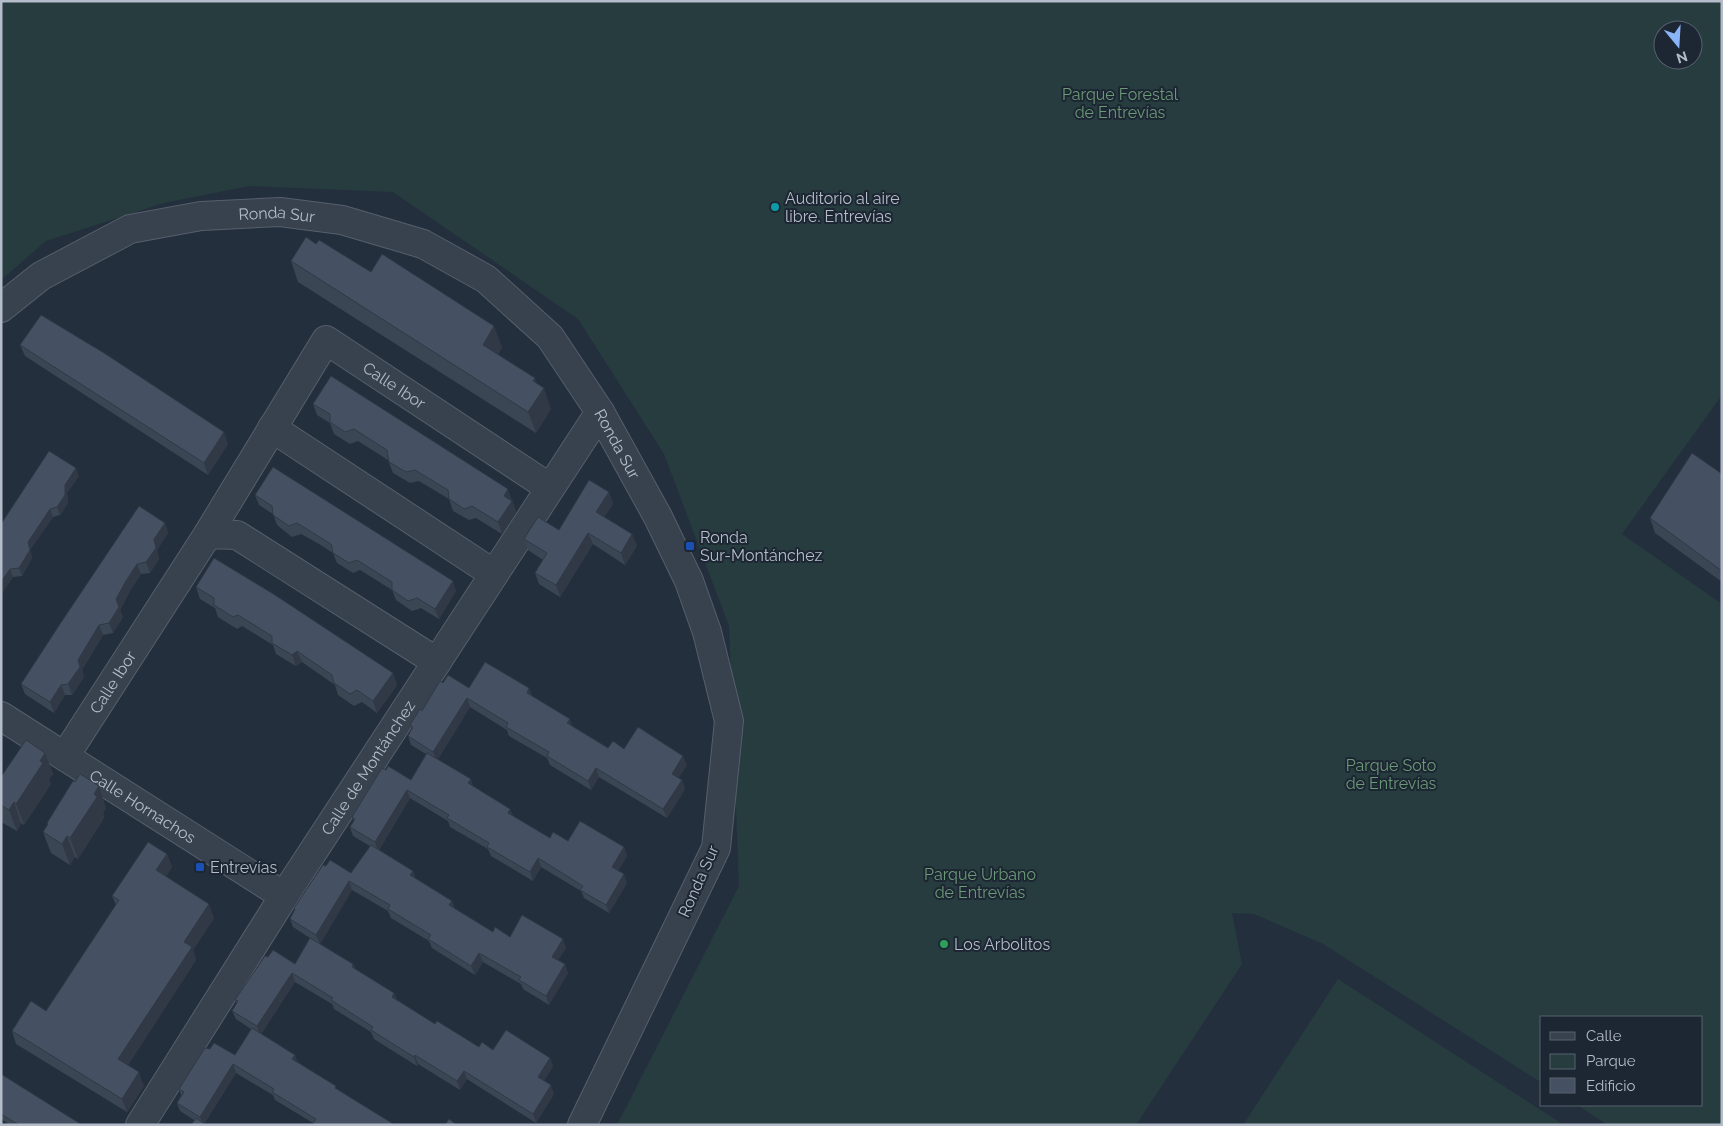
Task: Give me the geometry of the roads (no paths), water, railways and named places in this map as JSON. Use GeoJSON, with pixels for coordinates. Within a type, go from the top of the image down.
{"type":"FeatureCollection","features":[{"type":"Feature","properties":{"kind":"street","name":"Ronda Sur"},"geometry":{"type":"LineString","coordinates":[[1,308],[41,276],[130,229],[201,216],[280,212],[342,220],[423,244],[486,279],[550,337],[600,412],[658,517],[689,581],[707,632],[729,721],[716,848],[582,1125]]}},
{"type":"Feature","properties":{"kind":"street","name":"Calle Ibor"},"geometry":{"type":"LineString","coordinates":[[65,756],[208,534],[326,340],[550,488]]}},
{"type":"Feature","properties":{"kind":"street","name":"Calle de Montánchez"},"geometry":{"type":"LineString","coordinates":[[140,1125],[284,896],[600,412]]}},
{"type":"Feature","properties":{"kind":"street"},"geometry":{"type":"LineString","coordinates":[[272,428],[494,574]]}},
{"type":"Feature","properties":{"kind":"street"},"geometry":{"type":"LineString","coordinates":[[208,534],[237,535],[437,662]]}},
{"type":"Feature","properties":{"kind":"street","name":"Calle Hornachos"},"geometry":{"type":"LineString","coordinates":[[1,716],[284,896]]}},
{"type":"Feature","properties":{"kind":"place","name":"Auditorio al aire libre. Entrevías"},"geometry":{"type":"Point","coordinates":[775,207]}},
{"type":"Feature","properties":{"kind":"place","name":"Ronda Sur-Montánchez"},"geometry":{"type":"Point","coordinates":[690,546]}},
{"type":"Feature","properties":{"kind":"place","name":"Entrevías"},"geometry":{"type":"Point","coordinates":[200,867]}},
{"type":"Feature","properties":{"kind":"place","name":"Los Arbolitos"},"geometry":{"type":"Point","coordinates":[944,944]}},
{"type":"Feature","properties":{"kind":"park label","name":"Parque Forestal de Entrevías"},"geometry":{"type":"Point","coordinates":[1120,103]}},
{"type":"Feature","properties":{"kind":"park label","name":"Parque Soto de Entrevías"},"geometry":{"type":"Point","coordinates":[1391,774]}},
{"type":"Feature","properties":{"kind":"park label","name":"Parque Urbano de Entrevías"},"geometry":{"type":"Point","coordinates":[980,883]}}]}
